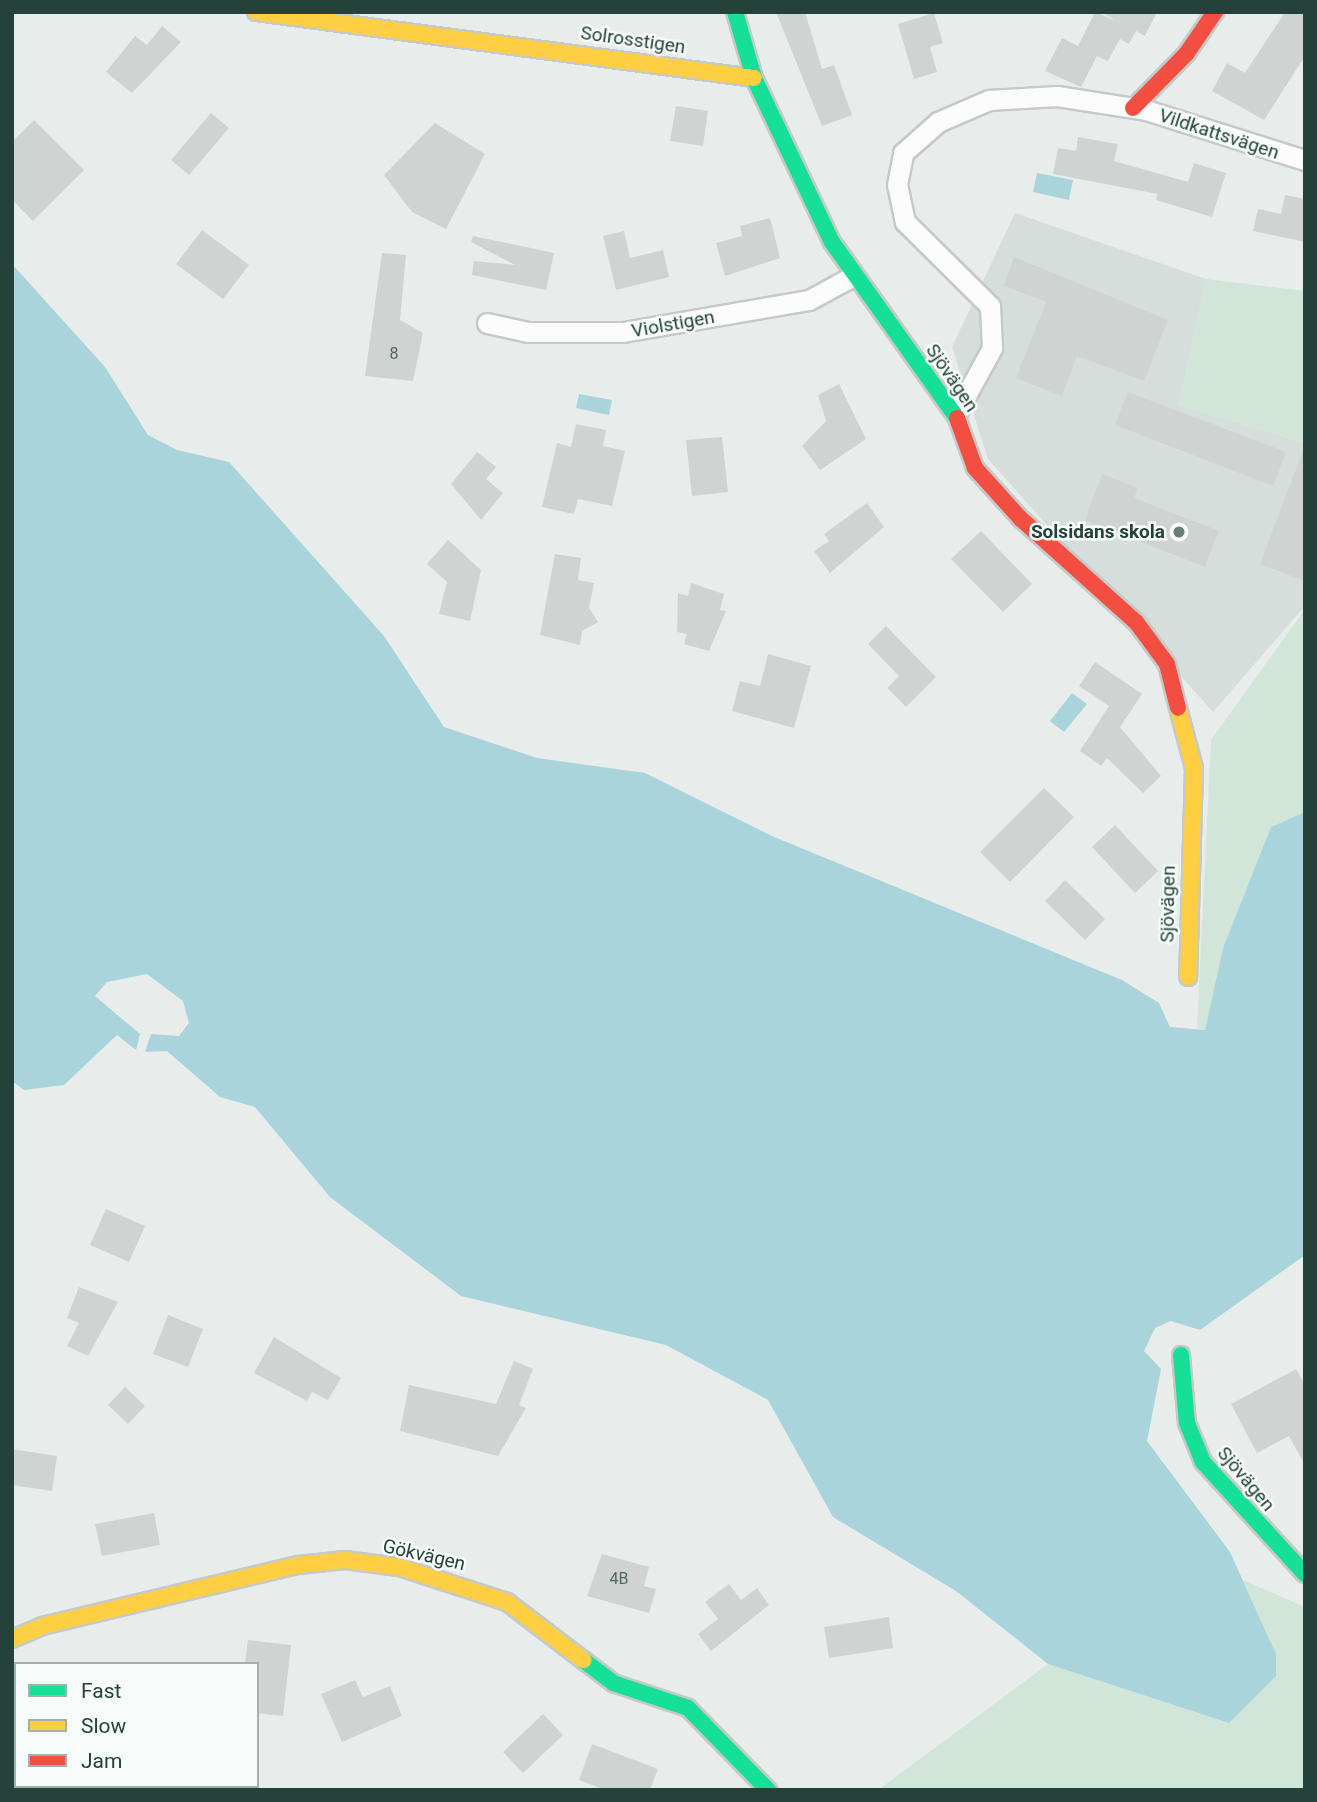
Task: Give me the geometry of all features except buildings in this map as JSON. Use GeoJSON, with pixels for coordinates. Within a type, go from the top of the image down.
{"type":"FeatureCollection","features":[{"type":"Feature","properties":{"kind":"street","name":"Solrosstigen"},"geometry":{"type":"LineString","coordinates":[[256,12],[754,78]]}},
{"type":"Feature","properties":{"kind":"street","name":"Sjövägen"},"geometry":{"type":"LineString","coordinates":[[735,12],[754,78],[853,276],[956,414],[975,468],[1020,518],[1136,622],[1167,664],[1194,768],[1188,977]]}},
{"type":"Feature","properties":{"kind":"street","name":"Vildkattsvägen"},"geometry":{"type":"LineString","coordinates":[[1133,108],[1187,53],[1215,12]]}},
{"type":"Feature","properties":{"kind":"street","name":"Vildkattsvägen"},"geometry":{"type":"LineString","coordinates":[[956,414],[992,348],[990,306],[905,222],[897,185],[903,153],[938,122],[989,100],[1057,96],[1133,108],[1305,160]]}},
{"type":"Feature","properties":{"kind":"street","name":"Violstigen"},"geometry":{"type":"LineString","coordinates":[[487,323],[528,332],[623,332],[809,300],[853,276]]}},
{"type":"Feature","properties":{"kind":"street","name":"Sjövägen"},"geometry":{"type":"LineString","coordinates":[[1181,1355],[1185,1412],[1198,1453],[1217,1483],[1305,1574]]}},
{"type":"Feature","properties":{"kind":"street","name":"Gökvägen"},"geometry":{"type":"LineString","coordinates":[[12,1639],[42,1626],[299,1564],[345,1560],[399,1567],[507,1602],[613,1684],[688,1708],[768,1790]]}},
{"type":"Feature","properties":{"kind":"shaded area","name":"Solsidans skola"},"geometry":{"type":"Polygon","coordinates":[[[1015,213],[1206,279],[1179,405],[1305,443],[1305,606],[1213,712],[988,459],[952,347],[1015,213]]]}},
{"type":"Feature","properties":{"kind":"green space"},"geometry":{"type":"Polygon","coordinates":[[[1206,279],[1305,291],[1305,443],[1179,405],[1206,279]]]}},
{"type":"Feature","properties":{"kind":"green space"},"geometry":{"type":"Polygon","coordinates":[[[1305,609],[1305,812],[1271,827],[1223,948],[1205,1030],[1197,1028],[1211,740],[1305,609]]]}},
{"type":"Feature","properties":{"kind":"green space"},"geometry":{"type":"Polygon","coordinates":[[[1243,1580],[1305,1607],[1305,1790],[878,1790],[1048,1664],[1229,1723],[1276,1654],[1243,1580]]]}},
{"type":"Feature","properties":{"kind":"water"},"geometry":{"type":"Polygon","coordinates":[[[1037,173],[1073,180],[1069,200],[1033,192],[1037,173]]]}},
{"type":"Feature","properties":{"kind":"water"},"geometry":{"type":"Polygon","coordinates":[[[12,264],[105,367],[148,435],[177,450],[229,462],[384,636],[444,727],[537,758],[645,773],[772,836],[1122,980],[1159,1003],[1170,1027],[1205,1030],[1223,948],[1271,827],[1305,812],[1305,1255],[1200,1330],[1171,1321],[1155,1328],[1144,1351],[1161,1369],[1147,1441],[1230,1552],[1276,1654],[1276,1676],[1229,1723],[1048,1664],[956,1591],[833,1517],[768,1400],[666,1345],[461,1296],[330,1197],[255,1107],[220,1097],[167,1051],[145,1052],[151,1034],[179,1036],[189,1023],[183,1001],[147,974],[107,982],[95,996],[140,1034],[136,1050],[117,1035],[64,1085],[24,1090],[12,1081],[12,264]]]}},
{"type":"Feature","properties":{"kind":"water"},"geometry":{"type":"Polygon","coordinates":[[[579,394],[612,400],[609,415],[576,408],[579,394]]]}},
{"type":"Feature","properties":{"kind":"water"},"geometry":{"type":"Polygon","coordinates":[[[1072,693],[1087,704],[1064,732],[1050,721],[1072,693]]]}},
{"type":"Feature","properties":{"kind":"traffic: fast"},"geometry":{"type":"LineString","coordinates":[[735,12],[754,78],[832,242],[957,418]]}},
{"type":"Feature","properties":{"kind":"traffic: fast"},"geometry":{"type":"LineString","coordinates":[[1181,1355],[1187,1423],[1203,1462],[1305,1574]]}},
{"type":"Feature","properties":{"kind":"traffic: fast"},"geometry":{"type":"LineString","coordinates":[[583,1660],[613,1683],[688,1708],[768,1790]]}},
{"type":"Feature","properties":{"kind":"traffic: slow"},"geometry":{"type":"LineString","coordinates":[[256,12],[754,78]]}},
{"type":"Feature","properties":{"kind":"traffic: slow"},"geometry":{"type":"LineString","coordinates":[[1178,708],[1194,768],[1188,977]]}},
{"type":"Feature","properties":{"kind":"traffic: slow"},"geometry":{"type":"LineString","coordinates":[[12,1639],[42,1626],[299,1565],[345,1560],[399,1567],[507,1602],[583,1660]]}},
{"type":"Feature","properties":{"kind":"traffic: jam"},"geometry":{"type":"LineString","coordinates":[[1133,108],[1187,53],[1215,12]]}},
{"type":"Feature","properties":{"kind":"traffic: jam"},"geometry":{"type":"LineString","coordinates":[[957,418],[975,468],[1020,518],[1136,622],[1167,664],[1178,708]]}},
{"type":"Feature","properties":{"kind":"place","name":"Solsidans skola"},"geometry":{"type":"Point","coordinates":[1179,532]}}]}
